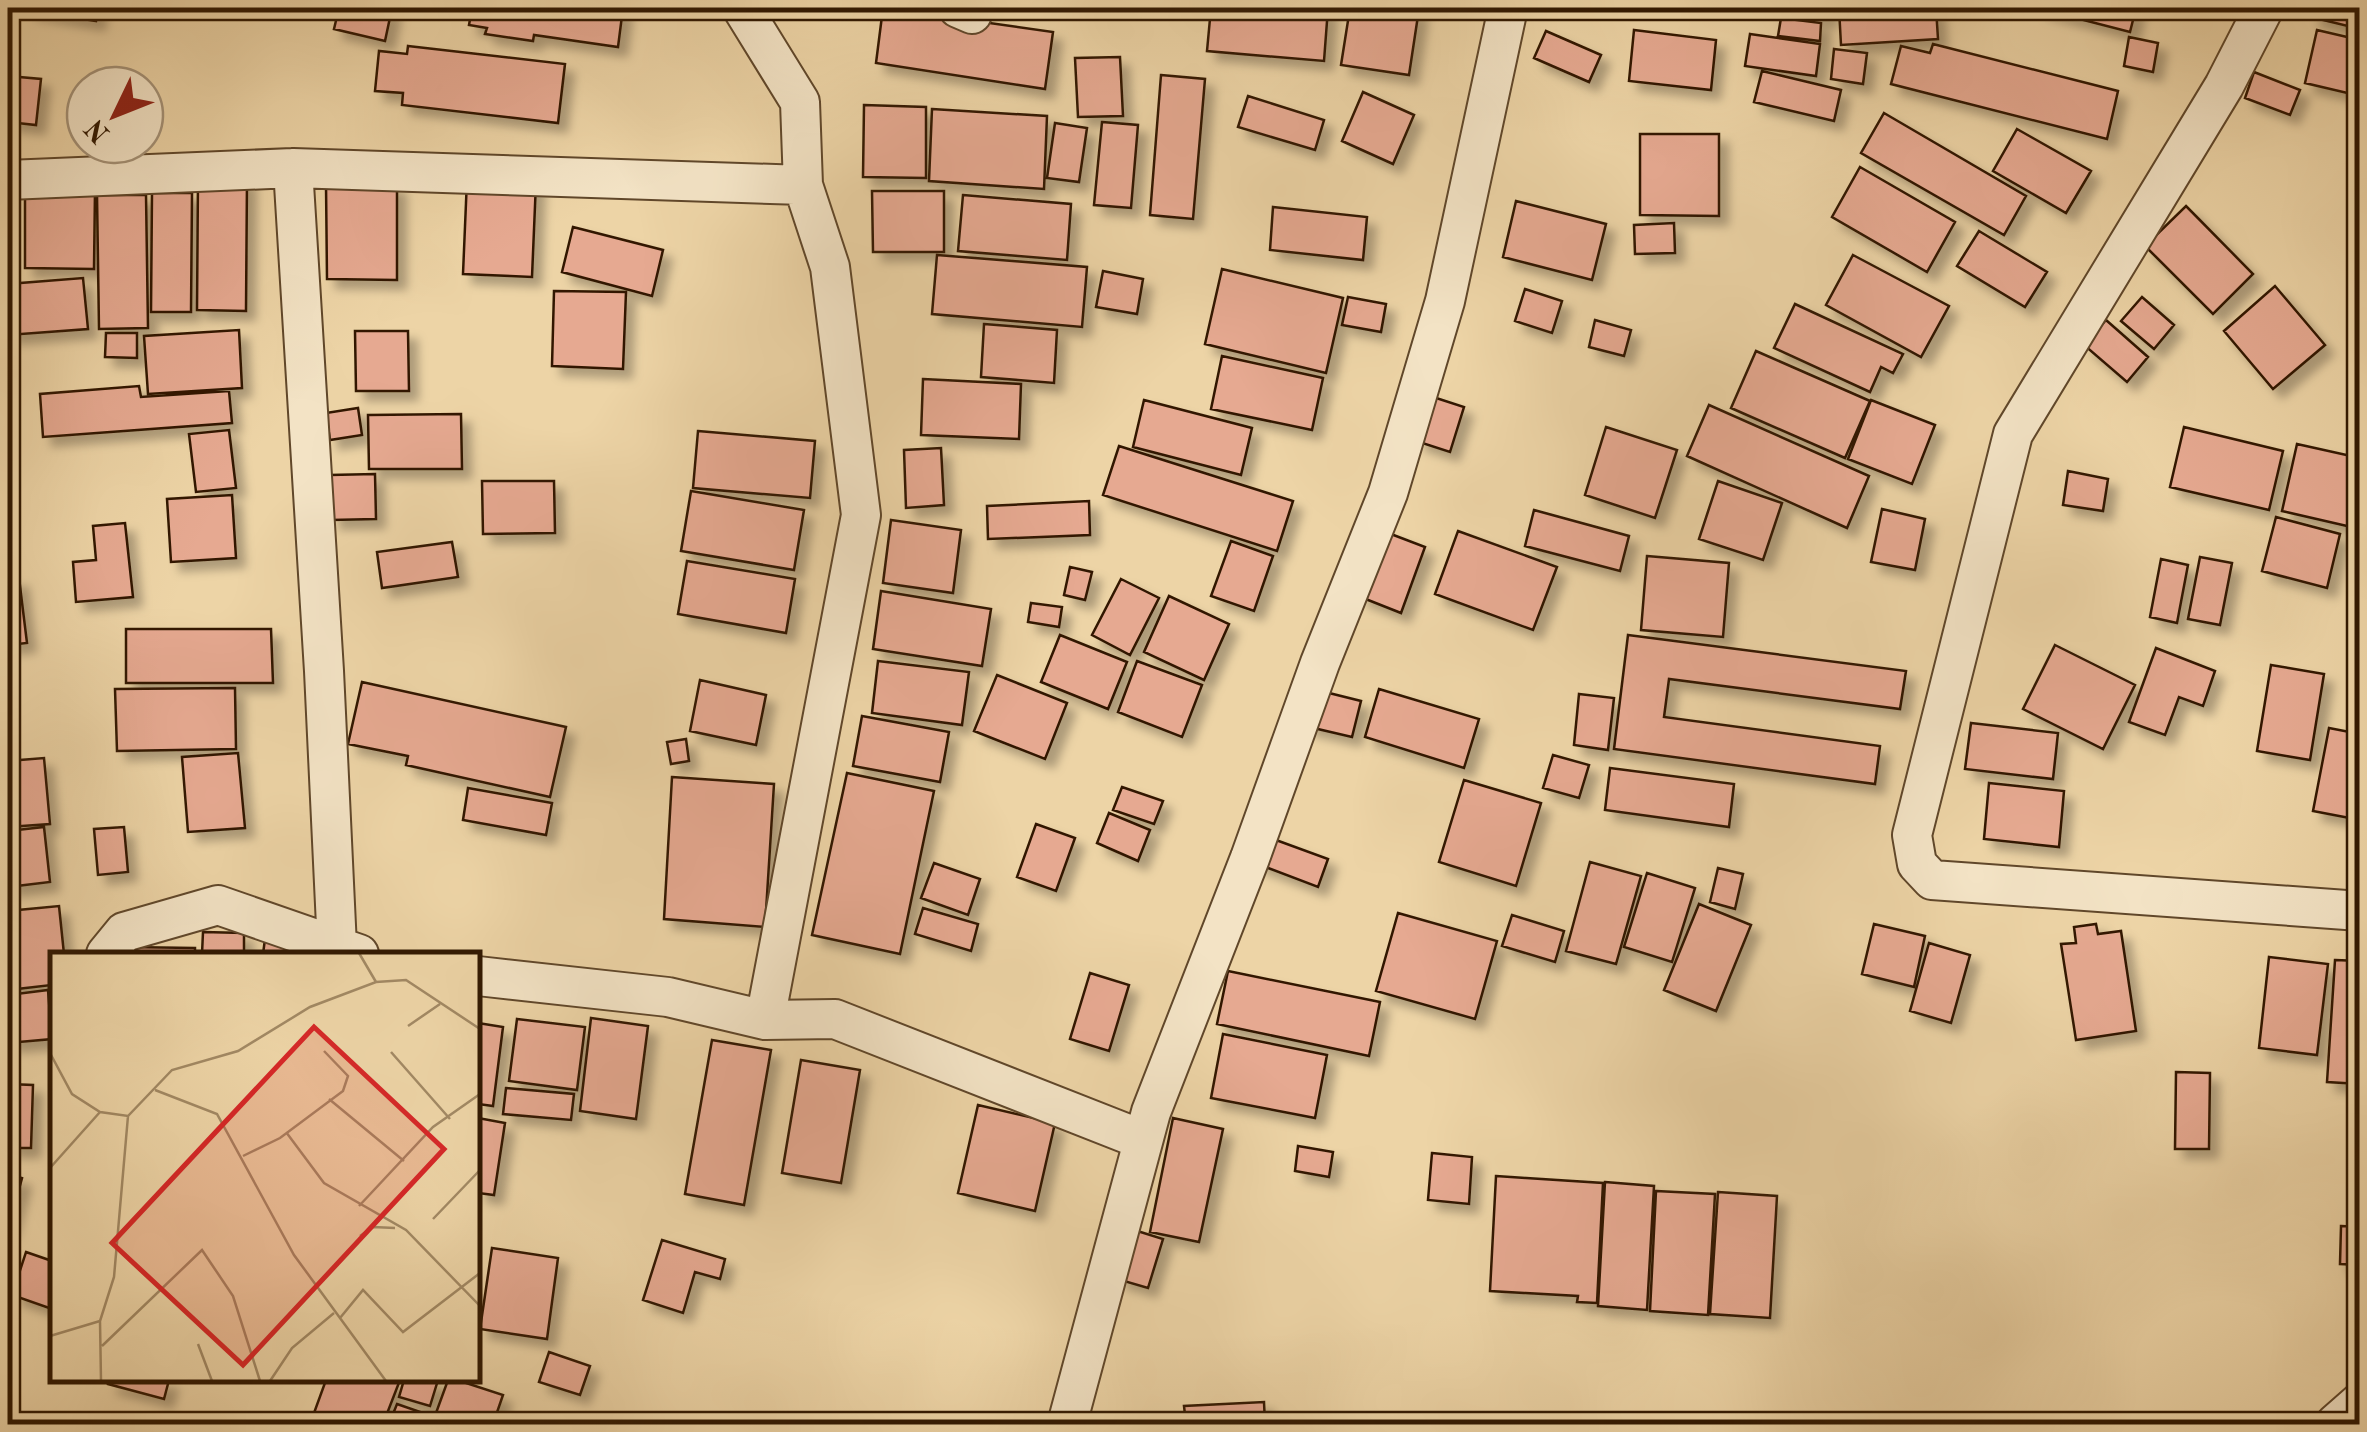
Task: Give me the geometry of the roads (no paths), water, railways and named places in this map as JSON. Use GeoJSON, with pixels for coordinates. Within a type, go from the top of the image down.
{"type":"FeatureCollection","features":[{"type":"Feature","properties":{"kind":"street"},"geometry":{"type":"LineString","coordinates":[[742,8],[800,102],[803,185],[830,267],[861,515],[765,1020]]}},
{"type":"Feature","properties":{"kind":"street"},"geometry":{"type":"LineString","coordinates":[[1067,1424],[1147,1126],[1320,663],[1388,493],[1445,301],[1508,8]]}},
{"type":"Feature","properties":{"kind":"street"},"geometry":{"type":"LineString","coordinates":[[2264,8],[2224,86],[2014,434],[1912,835],[1917,864],[1932,880],[2360,911]]}},
{"type":"Feature","properties":{"kind":"street"},"geometry":{"type":"LineString","coordinates":[[8,180],[294,168],[803,185]]}},
{"type":"Feature","properties":{"kind":"street"},"geometry":{"type":"LineString","coordinates":[[108,952],[124,932],[218,905],[350,951],[324,670],[294,168]]}},
{"type":"Feature","properties":{"kind":"street"},"geometry":{"type":"LineString","coordinates":[[480,976],[668,998],[765,1020],[835,1019],[1107,1126],[1147,1126]]}},
{"type":"Feature","properties":{"kind":"street"},"geometry":{"type":"LineString","coordinates":[[2335,1424],[2360,1402]]}}]}
